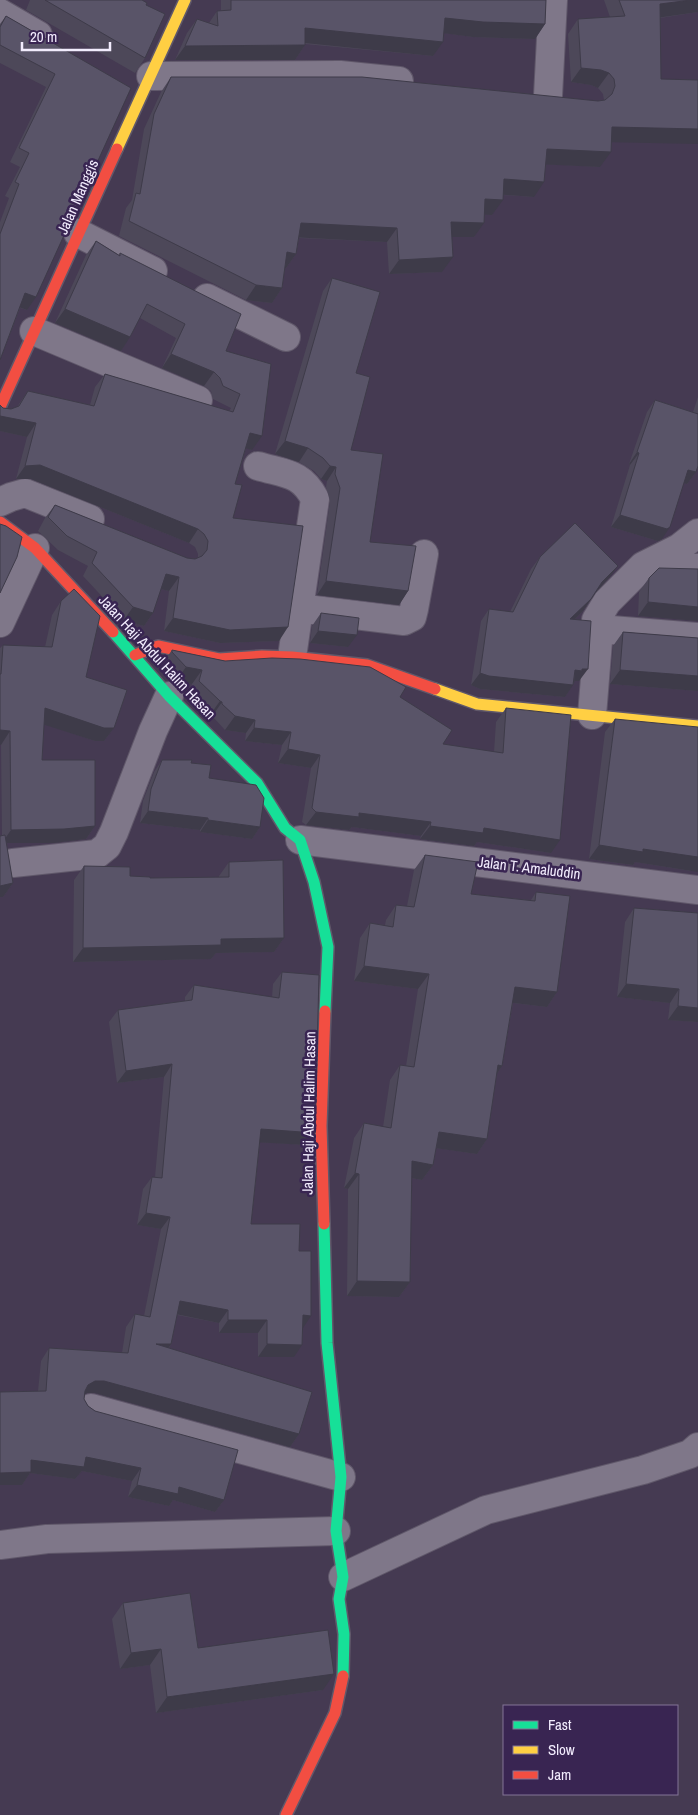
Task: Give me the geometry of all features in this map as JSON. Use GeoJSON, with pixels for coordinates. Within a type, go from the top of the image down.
{"type":"FeatureCollection","features":[{"type":"Feature","properties":{"kind":"street","name":"Jalan Manggis"},"geometry":{"type":"LineString","coordinates":[[0,407],[78,233],[139,86],[185,0]]}},
{"type":"Feature","properties":{"kind":"street"},"geometry":{"type":"LineString","coordinates":[[550,96],[553,0]]}},
{"type":"Feature","properties":{"kind":"street"},"geometry":{"type":"LineString","coordinates":[[0,13],[58,47]]}},
{"type":"Feature","properties":{"kind":"street"},"geometry":{"type":"LineString","coordinates":[[139,86],[340,75],[419,83]]}},
{"type":"Feature","properties":{"kind":"street"},"geometry":{"type":"LineString","coordinates":[[78,233],[286,336]]}},
{"type":"Feature","properties":{"kind":"street"},"geometry":{"type":"LineString","coordinates":[[34,330],[198,400]]}},
{"type":"Feature","properties":{"kind":"street"},"geometry":{"type":"LineString","coordinates":[[258,466],[296,477],[308,486],[315,499],[292,657]]}},
{"type":"Feature","properties":{"kind":"street"},"geometry":{"type":"LineString","coordinates":[[0,502],[11,496],[25,494],[109,527]]}},
{"type":"Feature","properties":{"kind":"street","name":"Jalan Haji Abdul Halim Hasan"},"geometry":{"type":"LineString","coordinates":[[0,522],[35,548],[135,655],[147,672],[169,696],[257,783],[285,828],[300,840],[314,882],[328,948],[321,1126],[327,1343],[342,1477],[336,1531],[343,1577],[339,1599],[344,1634],[344,1671],[335,1713],[286,1815]]}},
{"type":"Feature","properties":{"kind":"street"},"geometry":{"type":"LineString","coordinates":[[592,716],[598,629],[596,620],[607,602],[643,566],[679,548],[698,533]]}},
{"type":"Feature","properties":{"kind":"street"},"geometry":{"type":"LineString","coordinates":[[0,623],[35,548]]}},
{"type":"Feature","properties":{"kind":"street"},"geometry":{"type":"LineString","coordinates":[[298,608],[404,621],[412,617],[424,554]]}},
{"type":"Feature","properties":{"kind":"street"},"geometry":{"type":"LineString","coordinates":[[643,566],[698,568]]}},
{"type":"Feature","properties":{"kind":"street"},"geometry":{"type":"LineString","coordinates":[[598,629],[698,637]]}},
{"type":"Feature","properties":{"kind":"street"},"geometry":{"type":"LineString","coordinates":[[135,655],[158,646],[219,659],[262,656],[292,657],[367,665],[477,704],[698,726]]}},
{"type":"Feature","properties":{"kind":"street"},"geometry":{"type":"LineString","coordinates":[[13,863],[97,854],[107,846],[169,696]]}},
{"type":"Feature","properties":{"kind":"street","name":"Jalan T. Amaluddin"},"geometry":{"type":"LineString","coordinates":[[300,840],[698,890]]}},
{"type":"Feature","properties":{"kind":"street"},"geometry":{"type":"LineString","coordinates":[[91,1408],[342,1477]]}},
{"type":"Feature","properties":{"kind":"street"},"geometry":{"type":"LineString","coordinates":[[343,1577],[486,1510],[643,1470],[690,1454],[698,1447]]}},
{"type":"Feature","properties":{"kind":"street"},"geometry":{"type":"LineString","coordinates":[[0,1545],[46,1539],[336,1531]]}},
{"type":"Feature","properties":{"kind":"building"},"geometry":{"type":"Polygon","coordinates":[[[45,0],[142,0],[147,3],[146,5],[165,14],[145,58],[45,0]]]}},
{"type":"Feature","properties":{"kind":"building"},"geometry":{"type":"Polygon","coordinates":[[[231,0],[546,0],[545,24],[483,22],[445,18],[443,42],[305,28],[305,45],[185,46],[197,19],[218,26],[217,11],[231,10],[231,0]]]}},
{"type":"Feature","properties":{"kind":"building"},"geometry":{"type":"Polygon","coordinates":[[[619,0],[691,0],[660,4],[661,79],[698,80],[698,129],[612,127],[611,152],[547,149],[544,182],[504,179],[503,200],[485,199],[484,223],[451,222],[453,257],[399,260],[397,228],[301,223],[296,254],[287,252],[282,288],[256,285],[129,221],[136,193],[140,194],[154,114],[171,77],[362,77],[598,101],[605,100],[612,94],[615,86],[614,79],[609,73],[601,70],[581,68],[578,19],[625,16],[619,0]]]}},
{"type":"Feature","properties":{"kind":"building"},"geometry":{"type":"Polygon","coordinates":[[[6,16],[131,88],[36,297],[25,293],[0,360],[0,234],[19,184],[15,182],[29,153],[19,148],[55,74],[0,45],[0,27],[6,16]]]}},
{"type":"Feature","properties":{"kind":"building"},"geometry":{"type":"Polygon","coordinates":[[[96,241],[120,256],[120,253],[241,314],[226,351],[271,364],[262,436],[250,433],[235,484],[242,485],[233,518],[303,526],[288,627],[230,630],[173,618],[179,577],[166,574],[153,613],[133,607],[92,563],[97,552],[67,536],[48,517],[55,505],[187,558],[195,559],[202,556],[207,550],[208,541],[198,529],[40,465],[25,466],[36,423],[0,416],[0,405],[3,408],[11,409],[19,406],[28,391],[94,406],[105,374],[233,412],[240,394],[223,386],[220,378],[214,372],[171,354],[185,324],[147,304],[130,337],[65,309],[96,241]]]}},
{"type":"Feature","properties":{"kind":"building"},"geometry":{"type":"Polygon","coordinates":[[[332,278],[380,292],[356,373],[370,377],[351,450],[383,454],[370,542],[416,546],[408,591],[326,581],[340,488],[335,474],[336,467],[330,466],[323,458],[308,448],[285,441],[332,278]]]}},
{"type":"Feature","properties":{"kind":"building"},"geometry":{"type":"Polygon","coordinates":[[[655,400],[698,414],[698,466],[696,472],[688,470],[670,527],[667,529],[620,515],[639,453],[637,452],[655,400]]]}},
{"type":"Feature","properties":{"kind":"building"},"geometry":{"type":"Polygon","coordinates":[[[575,523],[618,566],[602,582],[591,599],[570,619],[591,621],[588,669],[582,669],[582,671],[575,670],[573,685],[489,676],[480,673],[489,609],[513,612],[540,557],[575,523]]]}},
{"type":"Feature","properties":{"kind":"building"},"geometry":{"type":"Polygon","coordinates":[[[0,524],[22,537],[17,557],[0,593],[0,524]]]}},
{"type":"Feature","properties":{"kind":"building"},"geometry":{"type":"Polygon","coordinates":[[[659,568],[698,569],[698,607],[648,602],[649,578],[659,568]]]}},
{"type":"Feature","properties":{"kind":"building"},"geometry":{"type":"Polygon","coordinates":[[[74,589],[100,616],[86,677],[127,690],[114,728],[104,728],[45,708],[42,760],[95,760],[95,826],[64,829],[11,830],[10,731],[0,730],[0,674],[3,645],[52,647],[61,601],[74,589]]]}},
{"type":"Feature","properties":{"kind":"building"},"geometry":{"type":"Polygon","coordinates":[[[321,613],[359,618],[357,635],[318,631],[321,613]]]}},
{"type":"Feature","properties":{"kind":"building"},"geometry":{"type":"Polygon","coordinates":[[[623,632],[698,638],[698,676],[620,670],[623,632]]]}},
{"type":"Feature","properties":{"kind":"building"},"geometry":{"type":"Polygon","coordinates":[[[172,650],[225,661],[272,658],[300,659],[370,667],[406,687],[400,697],[452,730],[443,744],[503,753],[506,708],[571,715],[560,840],[484,828],[483,833],[430,826],[431,822],[359,813],[359,817],[316,812],[312,808],[320,755],[288,749],[291,732],[254,728],[255,720],[235,716],[199,681],[202,670],[186,667],[172,650]]]}},
{"type":"Feature","properties":{"kind":"building"},"geometry":{"type":"Polygon","coordinates":[[[615,719],[698,727],[698,857],[643,849],[643,852],[599,845],[615,719]]]}},
{"type":"Feature","properties":{"kind":"building"},"geometry":{"type":"Polygon","coordinates":[[[162,760],[192,760],[191,763],[211,765],[209,778],[256,785],[264,798],[260,827],[208,820],[208,818],[148,811],[151,789],[162,760]]]}},
{"type":"Feature","properties":{"kind":"building"},"geometry":{"type":"Polygon","coordinates":[[[5,835],[13,883],[0,886],[0,836],[5,835]]]}},
{"type":"Feature","properties":{"kind":"building"},"geometry":{"type":"Polygon","coordinates":[[[425,855],[478,862],[471,894],[535,901],[536,892],[570,896],[557,992],[515,987],[502,1066],[498,1065],[487,1139],[439,1132],[433,1165],[412,1161],[410,1282],[357,1281],[359,1174],[355,1173],[364,1123],[391,1128],[400,1065],[414,1067],[429,974],[364,966],[370,923],[393,927],[396,905],[414,907],[425,855]]]}},
{"type":"Feature","properties":{"kind":"building"},"geometry":{"type":"Polygon","coordinates":[[[283,860],[284,938],[221,939],[221,945],[83,948],[84,866],[130,867],[130,876],[150,878],[229,877],[229,862],[283,860]]]}},
{"type":"Feature","properties":{"kind":"building"},"geometry":{"type":"Polygon","coordinates":[[[634,908],[698,913],[698,1008],[678,1006],[679,989],[626,984],[634,908]]]}},
{"type":"Feature","properties":{"kind":"building"},"geometry":{"type":"Polygon","coordinates":[[[282,972],[319,975],[315,1133],[261,1129],[251,1224],[300,1224],[299,1251],[311,1251],[311,1316],[303,1315],[302,1345],[267,1344],[267,1320],[228,1320],[228,1310],[180,1301],[171,1344],[156,1344],[312,1392],[299,1434],[104,1381],[95,1381],[88,1385],[84,1399],[88,1406],[95,1411],[238,1450],[224,1500],[179,1487],[178,1494],[137,1485],[141,1468],[86,1457],[84,1467],[31,1460],[31,1472],[0,1473],[0,1392],[46,1391],[49,1348],[128,1353],[135,1314],[150,1317],[170,1217],[146,1213],[152,1177],[162,1178],[172,1064],[126,1071],[118,1010],[192,1000],[194,985],[279,998],[282,972]]]}},
{"type":"Feature","properties":{"kind":"building"},"geometry":{"type":"Polygon","coordinates":[[[190,1593],[198,1648],[328,1630],[334,1674],[167,1697],[161,1649],[131,1653],[123,1603],[190,1593]]]}},
{"type":"Feature","properties":{"kind":"traffic: fast"},"geometry":{"type":"LineString","coordinates":[[113,632],[169,696],[257,783],[285,828],[300,840],[314,882],[328,947],[325,1011]]}},
{"type":"Feature","properties":{"kind":"traffic: fast"},"geometry":{"type":"LineString","coordinates":[[324,1224],[327,1343],[341,1477],[336,1531],[343,1577],[339,1599],[344,1634],[343,1676]]}},
{"type":"Feature","properties":{"kind":"traffic: slow"},"geometry":{"type":"LineString","coordinates":[[117,149],[185,0]]}},
{"type":"Feature","properties":{"kind":"traffic: slow"},"geometry":{"type":"LineString","coordinates":[[435,689],[477,704],[698,726]]}},
{"type":"Feature","properties":{"kind":"traffic: jam"},"geometry":{"type":"LineString","coordinates":[[0,407],[117,149]]}},
{"type":"Feature","properties":{"kind":"traffic: jam"},"geometry":{"type":"LineString","coordinates":[[0,522],[35,548],[113,632]]}},
{"type":"Feature","properties":{"kind":"traffic: jam"},"geometry":{"type":"LineString","coordinates":[[135,655],[158,646],[219,659],[262,656],[292,657],[367,665],[435,689]]}},
{"type":"Feature","properties":{"kind":"traffic: jam"},"geometry":{"type":"LineString","coordinates":[[324,1224],[321,1126],[325,1011]]}},
{"type":"Feature","properties":{"kind":"traffic: jam"},"geometry":{"type":"LineString","coordinates":[[286,1815],[335,1713],[343,1676]]}}]}
